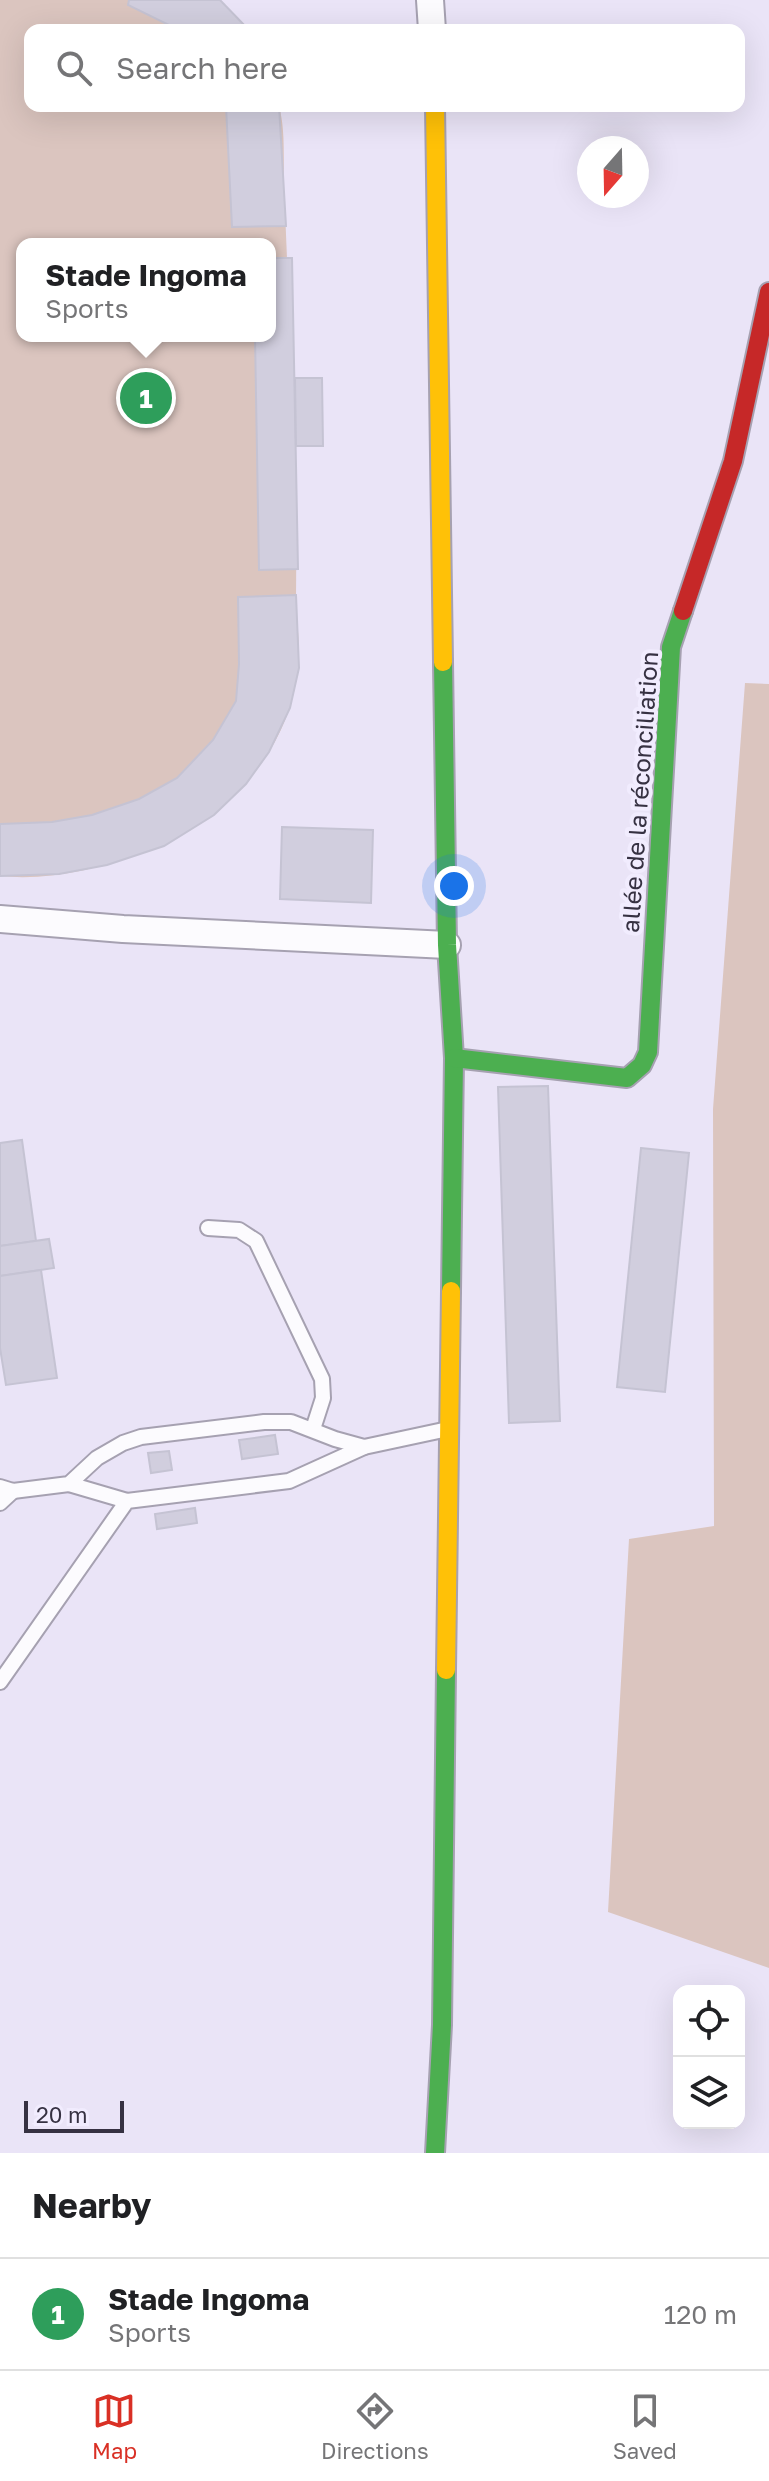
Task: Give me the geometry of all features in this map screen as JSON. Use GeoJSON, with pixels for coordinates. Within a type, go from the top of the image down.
{"type":"FeatureCollection","features":[{"type":"Feature","properties":{"kind":"street"},"geometry":{"type":"LineString","coordinates":[[430,0],[432,24]]}},
{"type":"Feature","properties":{"kind":"street"},"geometry":{"type":"LineString","coordinates":[[435,112],[447,945],[454,1058],[442,2025],[435,2153]]}},
{"type":"Feature","properties":{"kind":"street","name":"allée de la réconciliation"},"geometry":{"type":"LineString","coordinates":[[454,1058],[627,1078],[642,1065],[648,1052],[671,647],[733,461],[769,292]]}},
{"type":"Feature","properties":{"kind":"street"},"geometry":{"type":"LineString","coordinates":[[0,919],[123,929],[447,945]]}},
{"type":"Feature","properties":{"kind":"lane"},"geometry":{"type":"LineString","coordinates":[[208,1228],[239,1230],[256,1241],[322,1379],[323,1398],[313,1429]]}},
{"type":"Feature","properties":{"kind":"lane"},"geometry":{"type":"LineString","coordinates":[[69,1484],[97,1458],[141,1437],[264,1422],[291,1422],[364,1447]]}},
{"type":"Feature","properties":{"kind":"lane"},"geometry":{"type":"LineString","coordinates":[[0,1503],[6,1489],[69,1484],[127,1501],[289,1481],[364,1447],[448,1429]]}},
{"type":"Feature","properties":{"kind":"lane"},"geometry":{"type":"LineString","coordinates":[[0,1682],[127,1501]]}},
{"type":"Feature","properties":{"kind":"shaded area"},"geometry":{"type":"Polygon","coordinates":[[[0,0],[220,0],[243,24],[24,24],[24,112],[280,112],[299,651],[292,700],[281,730],[266,757],[224,805],[198,825],[171,841],[108,864],[54,875],[0,876],[0,0]]]}},
{"type":"Feature","properties":{"kind":"shaded area"},"geometry":{"type":"Polygon","coordinates":[[[745,683],[769,684],[769,1968],[608,1912],[629,1539],[714,1526],[713,1109],[745,683]]]}},
{"type":"Feature","properties":{"kind":"building"},"geometry":{"type":"Polygon","coordinates":[[[129,0],[220,0],[243,24],[167,24],[128,5],[129,0]]]}},
{"type":"Feature","properties":{"kind":"building"},"geometry":{"type":"Polygon","coordinates":[[[226,112],[279,112],[286,226],[232,227],[226,112]]]}},
{"type":"Feature","properties":{"kind":"building"},"geometry":{"type":"Polygon","coordinates":[[[276,258],[292,258],[298,569],[259,570],[255,342],[276,342],[276,258]]]}},
{"type":"Feature","properties":{"kind":"building"},"geometry":{"type":"Polygon","coordinates":[[[295,378],[322,378],[323,446],[296,446],[295,378]]]}},
{"type":"Feature","properties":{"kind":"building"},"geometry":{"type":"Polygon","coordinates":[[[296,595],[299,668],[290,708],[269,752],[246,784],[214,815],[164,846],[107,865],[59,874],[0,876],[0,824],[52,822],[92,815],[139,799],[177,778],[213,740],[236,701],[238,597],[296,595]]]}},
{"type":"Feature","properties":{"kind":"building"},"geometry":{"type":"Polygon","coordinates":[[[282,827],[373,830],[371,903],[280,899],[282,827]]]}},
{"type":"Feature","properties":{"kind":"building"},"geometry":{"type":"Polygon","coordinates":[[[548,1086],[560,1421],[509,1423],[498,1087],[548,1086]]]}},
{"type":"Feature","properties":{"kind":"building"},"geometry":{"type":"Polygon","coordinates":[[[22,1140],[36,1241],[0,1246],[0,1143],[22,1140]]]}},
{"type":"Feature","properties":{"kind":"building"},"geometry":{"type":"Polygon","coordinates":[[[641,1148],[689,1153],[665,1392],[617,1387],[641,1148]]]}},
{"type":"Feature","properties":{"kind":"building"},"geometry":{"type":"Polygon","coordinates":[[[49,1239],[54,1268],[0,1276],[0,1246],[49,1239]]]}},
{"type":"Feature","properties":{"kind":"building"},"geometry":{"type":"Polygon","coordinates":[[[41,1270],[57,1378],[6,1385],[0,1348],[0,1276],[41,1270]]]}},
{"type":"Feature","properties":{"kind":"building"},"geometry":{"type":"Polygon","coordinates":[[[275,1435],[278,1454],[242,1459],[239,1440],[275,1435]]]}},
{"type":"Feature","properties":{"kind":"building"},"geometry":{"type":"Polygon","coordinates":[[[169,1451],[172,1470],[151,1473],[148,1453],[169,1451]]]}},
{"type":"Feature","properties":{"kind":"building"},"geometry":{"type":"Polygon","coordinates":[[[195,1508],[197,1523],[157,1529],[155,1514],[195,1508]]]}},
{"type":"Feature","properties":{"kind":"traffic: fast"},"geometry":{"type":"LineString","coordinates":[[454,1058],[627,1078],[642,1065],[648,1052],[671,647],[683,611]]}},
{"type":"Feature","properties":{"kind":"traffic: fast"},"geometry":{"type":"LineString","coordinates":[[443,662],[447,945],[454,1058],[451,1291]]}},
{"type":"Feature","properties":{"kind":"traffic: fast"},"geometry":{"type":"LineString","coordinates":[[435,2153],[442,2025],[446,1670]]}},
{"type":"Feature","properties":{"kind":"traffic: slow"},"geometry":{"type":"LineString","coordinates":[[435,112],[443,662]]}},
{"type":"Feature","properties":{"kind":"traffic: slow"},"geometry":{"type":"LineString","coordinates":[[446,1670],[451,1291]]}},
{"type":"Feature","properties":{"kind":"traffic: jam"},"geometry":{"type":"LineString","coordinates":[[683,611],[733,461],[769,292]]}},
{"type":"Feature","properties":{"kind":"place","name":"Stade Ingoma"},"geometry":{"type":"Point","coordinates":[146,398]}}]}
